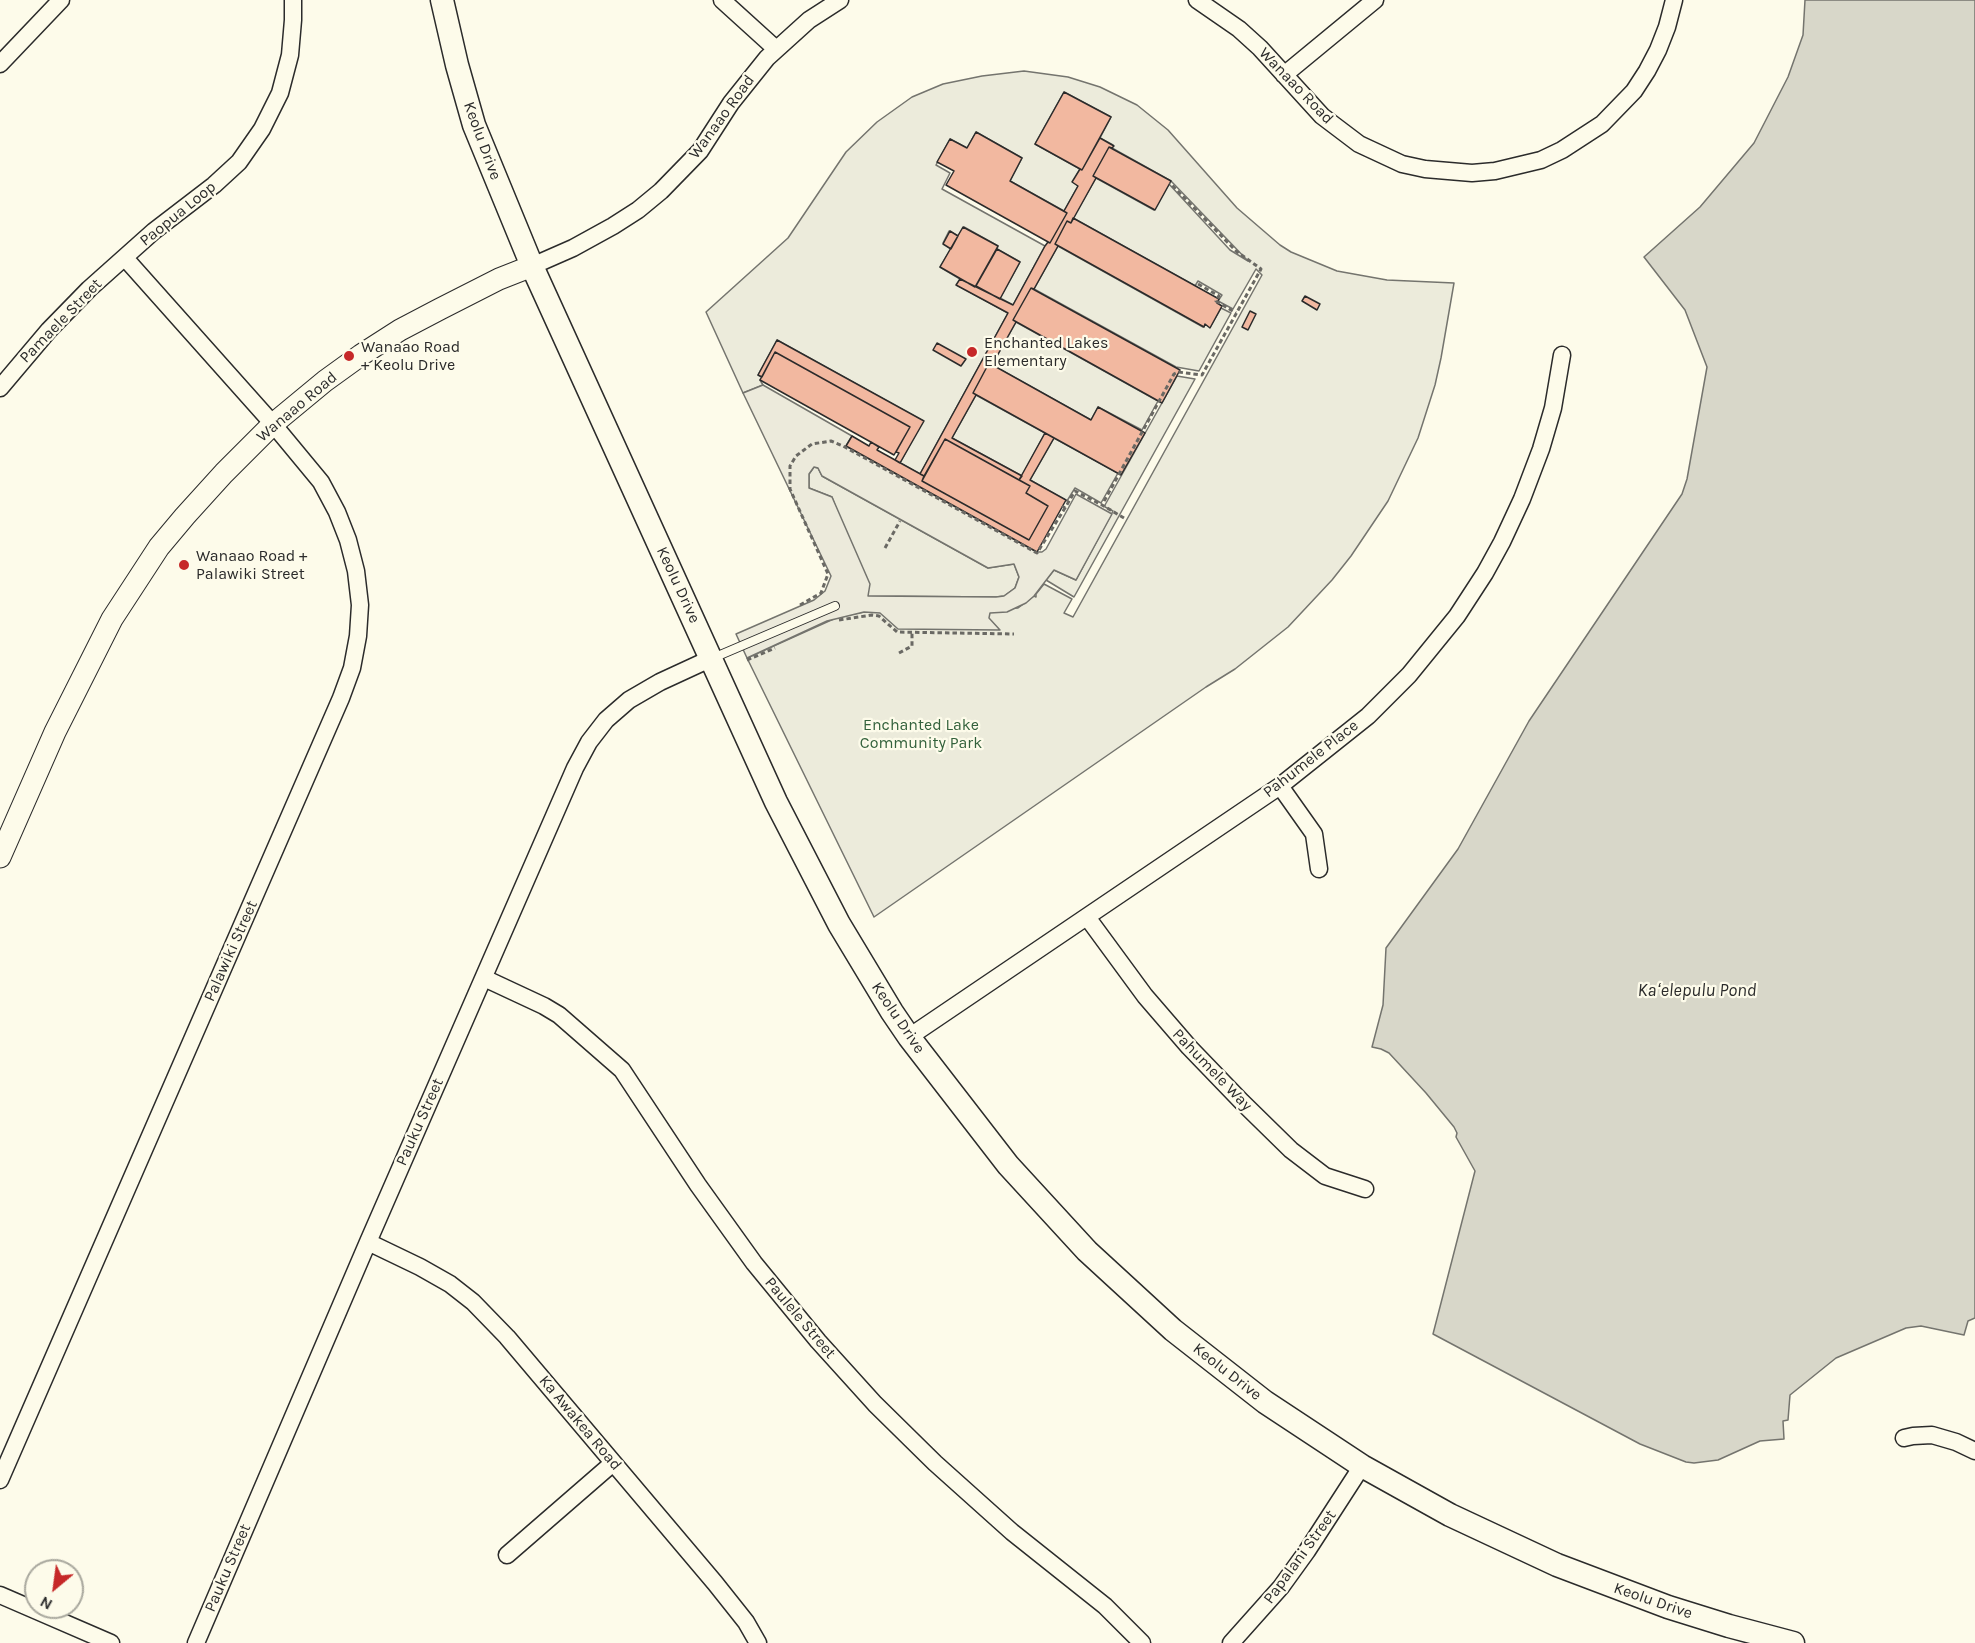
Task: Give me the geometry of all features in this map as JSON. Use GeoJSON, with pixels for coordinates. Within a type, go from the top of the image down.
{"type":"FeatureCollection","features":[{"type":"Feature","properties":{"kind":"main road","name":"Keolu Drive"},"geometry":{"type":"LineString","coordinates":[[442,0],[474,125],[532,266],[776,802],[855,951],[909,1038],[1008,1165],[1047,1209],[1121,1283],[1218,1366],[1313,1435],[1362,1466],[1458,1519],[1557,1565],[1668,1606],[1729,1626],[1793,1643]]}},
{"type":"Feature","properties":{"kind":"street"},"geometry":{"type":"LineString","coordinates":[[0,63],[61,0]]}},
{"type":"Feature","properties":{"kind":"street","name":"Paopua Loop"},"geometry":{"type":"LineString","coordinates":[[273,424],[125,258],[154,231],[214,185],[239,162],[262,129],[280,93],[290,56],[292,0]]}},
{"type":"Feature","properties":{"kind":"street"},"geometry":{"type":"LineString","coordinates":[[722,0],[776,49]]}},
{"type":"Feature","properties":{"kind":"street","name":"Wanaao Road"},"geometry":{"type":"LineString","coordinates":[[0,857],[76,689],[112,619],[159,547],[224,473],[273,424],[325,381],[399,330],[499,279],[573,248],[613,226],[661,191],[700,151],[747,80],[776,49],[809,20],[840,0]]}},
{"type":"Feature","properties":{"kind":"street","name":"Wanaao Road"},"geometry":{"type":"LineString","coordinates":[[1197,0],[1239,29],[1260,48],[1322,116],[1340,131],[1380,155],[1425,169],[1460,173],[1496,171],[1530,163],[1563,150],[1583,138],[1619,108],[1641,81],[1658,50],[1674,0]]}},
{"type":"Feature","properties":{"kind":"street"},"geometry":{"type":"LineString","coordinates":[[1284,75],[1375,0]]}},
{"type":"Feature","properties":{"kind":"street","name":"Pamaele Street"},"geometry":{"type":"LineString","coordinates":[[0,388],[49,330],[125,258]]}},
{"type":"Feature","properties":{"kind":"street","name":"Pahumele Place"},"geometry":{"type":"LineString","coordinates":[[909,1038],[1280,786],[1368,716],[1410,675],[1457,616],[1502,542],[1522,499],[1541,449],[1553,408],[1562,356]]}},
{"type":"Feature","properties":{"kind":"street","name":"Palawiki Street"},"geometry":{"type":"LineString","coordinates":[[0,1479],[341,698],[352,668],[358,636],[360,604],[356,571],[348,540],[337,512],[321,482],[273,424]]}},
{"type":"Feature","properties":{"kind":"street","name":"Pauku Street"},"geometry":{"type":"LineString","coordinates":[[196,1643],[575,768],[589,742],[606,720],[629,700],[660,682],[712,658]]}},
{"type":"Feature","properties":{"kind":"street"},"geometry":{"type":"LineString","coordinates":[[1280,786],[1314,834],[1319,869]]}},
{"type":"Feature","properties":{"kind":"street","name":"Pahumele Way"},"geometry":{"type":"LineString","coordinates":[[1087,917],[1145,996],[1189,1047],[1291,1150],[1325,1176],[1365,1189]]}},
{"type":"Feature","properties":{"kind":"street","name":"Paulele Street"},"geometry":{"type":"LineString","coordinates":[[484,978],[559,1015],[622,1070],[698,1185],[754,1263],[818,1341],[875,1404],[952,1479],[1012,1532],[1105,1606],[1142,1643]]}},
{"type":"Feature","properties":{"kind":"street","name":"Ka Awakea Road"},"geometry":{"type":"LineString","coordinates":[[368,1242],[430,1272],[473,1302],[507,1337],[715,1582],[758,1643]]}},
{"type":"Feature","properties":{"kind":"street"},"geometry":{"type":"LineString","coordinates":[[1904,1438],[1932,1435],[1975,1450]]}},
{"type":"Feature","properties":{"kind":"street"},"geometry":{"type":"LineString","coordinates":[[507,1555],[613,1463]]}},
{"type":"Feature","properties":{"kind":"street","name":"Papalani Street"},"geometry":{"type":"LineString","coordinates":[[1231,1643],[1281,1587],[1362,1466]]}},
{"type":"Feature","properties":{"kind":"street"},"geometry":{"type":"LineString","coordinates":[[0,1595],[111,1643]]}},
{"type":"Feature","properties":{"kind":"lane"},"geometry":{"type":"LineString","coordinates":[[712,658],[835,606]]}},
{"type":"Feature","properties":{"kind":"path"},"geometry":{"type":"LineString","coordinates":[[1102,505],[1174,374],[1178,372],[1202,375],[1261,269],[1236,251],[1170,183]]}},
{"type":"Feature","properties":{"kind":"path"},"geometry":{"type":"LineString","coordinates":[[1198,284],[1219,296],[1216,301],[1236,313]]}},
{"type":"Feature","properties":{"kind":"path"},"geometry":{"type":"LineString","coordinates":[[794,607],[821,593],[828,574],[790,489],[790,466],[796,456],[812,444],[831,441],[843,446],[1037,553],[1075,491],[1125,518]]}},
{"type":"Feature","properties":{"kind":"path"},"geometry":{"type":"LineString","coordinates":[[885,548],[900,521]]}},
{"type":"Feature","properties":{"kind":"path"},"geometry":{"type":"LineString","coordinates":[[831,622],[872,615],[879,616],[897,632],[1014,634]]}},
{"type":"Feature","properties":{"kind":"path"},"geometry":{"type":"LineString","coordinates":[[899,653],[912,646],[912,633]]}},
{"type":"Feature","properties":{"kind":"path"},"geometry":{"type":"LineString","coordinates":[[747,660],[778,646]]}},
{"type":"Feature","properties":{"kind":"green space","name":"Enchanted Lake Community Park"},"geometry":{"type":"Polygon","coordinates":[[[1024,71],[1068,77],[1100,87],[1137,105],[1168,130],[1237,208],[1291,252],[1337,271],[1387,280],[1454,283],[1441,358],[1418,438],[1388,501],[1332,580],[1288,627],[1235,669],[874,917],[747,658],[838,617],[864,612],[1018,608],[1034,596],[1036,597],[1044,584],[1072,599],[1064,613],[1073,617],[1262,275],[1256,269],[1233,309],[1218,301],[1222,295],[1198,281],[1195,286],[1073,218],[1096,178],[1154,210],[1169,184],[1230,250],[1248,261],[1171,181],[1112,148],[1113,145],[1100,138],[1111,117],[1064,92],[1035,144],[1080,169],[1073,182],[1078,186],[1064,211],[1010,181],[1022,158],[976,132],[967,148],[950,139],[936,165],[950,173],[942,189],[1045,246],[1013,305],[1000,298],[1020,262],[997,249],[998,246],[964,227],[958,236],[949,231],[943,243],[951,249],[940,267],[960,279],[957,285],[1008,313],[920,474],[900,463],[923,421],[777,340],[758,375],[762,377],[760,380],[763,385],[743,393],[706,312],[788,238],[846,152],[877,122],[912,97],[943,84],[1024,71]]]}},
{"type":"Feature","properties":{"kind":"green space"},"geometry":{"type":"Polygon","coordinates":[[[1058,246],[1203,327],[1205,324],[1210,327],[1221,308],[1231,313],[1199,371],[1176,367],[1034,289],[1058,246]]]}},
{"type":"Feature","properties":{"kind":"green space"},"geometry":{"type":"Polygon","coordinates":[[[1016,322],[1158,401],[1142,430],[1098,407],[1091,420],[992,365],[1016,322]]]}},
{"type":"Feature","properties":{"kind":"green space"},"geometry":{"type":"Polygon","coordinates":[[[1177,376],[1195,379],[1074,597],[1046,580],[1054,570],[1076,580],[1113,511],[1105,505],[1177,376]]]}},
{"type":"Feature","properties":{"kind":"green space"},"geometry":{"type":"Polygon","coordinates":[[[976,395],[1045,433],[1022,476],[952,438],[976,395]]]}},
{"type":"Feature","properties":{"kind":"green space"},"geometry":{"type":"Polygon","coordinates":[[[1054,438],[1118,473],[1101,503],[1075,488],[1067,501],[1030,480],[1054,438]]]}},
{"type":"Feature","properties":{"kind":"green space"},"geometry":{"type":"Polygon","coordinates":[[[814,467],[818,468],[822,476],[988,568],[1014,564],[1019,577],[1015,588],[1004,596],[996,597],[868,596],[832,497],[809,488],[809,474],[814,467]]]}},
{"type":"Feature","properties":{"kind":"shaded area"},"geometry":{"type":"Polygon","coordinates":[[[763,385],[852,436],[846,446],[1037,552],[1046,549],[1076,494],[1112,514],[1076,580],[1054,570],[1026,603],[1007,612],[990,613],[989,618],[1000,630],[898,629],[880,613],[864,612],[827,621],[747,658],[736,634],[814,600],[825,591],[831,576],[743,393],[763,385]],[[814,467],[809,474],[809,488],[832,497],[870,584],[868,596],[996,597],[1004,596],[1015,588],[1019,577],[1014,564],[988,568],[822,476],[818,468],[814,467]]]}},
{"type":"Feature","properties":{"kind":"water","name":"Kaʻelepulu Pond"},"geometry":{"type":"Polygon","coordinates":[[[1805,0],[1975,0],[1975,1318],[1968,1321],[1964,1335],[1921,1326],[1906,1328],[1836,1358],[1790,1395],[1788,1420],[1783,1421],[1784,1439],[1760,1441],[1718,1460],[1694,1463],[1640,1444],[1433,1334],[1475,1171],[1456,1137],[1454,1127],[1426,1093],[1389,1053],[1372,1047],[1383,1005],[1386,948],[1458,849],[1529,721],[1682,494],[1687,479],[1707,367],[1685,310],[1644,257],[1700,207],[1754,143],[1788,77],[1803,35],[1805,0]]]}},
{"type":"Feature","properties":{"kind":"building"},"geometry":{"type":"Polygon","coordinates":[[[1064,92],[1111,117],[1082,170],[1035,144],[1064,92]]]}},
{"type":"Feature","properties":{"kind":"building"},"geometry":{"type":"Polygon","coordinates":[[[976,132],[1022,158],[1010,181],[1067,213],[1050,243],[946,185],[954,171],[937,162],[950,139],[967,148],[976,132]]]}},
{"type":"Feature","properties":{"kind":"building"},"geometry":{"type":"Polygon","coordinates":[[[1100,138],[1114,146],[1109,147],[1093,176],[1096,178],[1071,223],[1067,221],[1055,244],[1058,246],[1034,289],[1031,288],[1013,320],[1016,322],[992,365],[989,363],[973,393],[976,395],[952,438],[1022,476],[1019,480],[945,439],[924,476],[920,474],[1008,313],[956,285],[960,279],[1013,305],[1045,246],[1048,242],[1050,243],[1067,213],[1064,211],[1078,186],[1072,182],[1080,169],[1082,170],[1100,138]]]}},
{"type":"Feature","properties":{"kind":"building"},"geometry":{"type":"Polygon","coordinates":[[[1109,147],[1171,181],[1155,210],[1093,176],[1109,147]]]}},
{"type":"Feature","properties":{"kind":"building"},"geometry":{"type":"Polygon","coordinates":[[[1073,218],[1219,299],[1217,303],[1222,306],[1210,328],[1205,324],[1204,327],[1055,244],[1067,221],[1071,223],[1073,218]]]}},
{"type":"Feature","properties":{"kind":"building"},"geometry":{"type":"Polygon","coordinates":[[[963,227],[998,246],[975,287],[940,267],[963,227]]]}},
{"type":"Feature","properties":{"kind":"building"},"geometry":{"type":"Polygon","coordinates":[[[950,231],[958,236],[951,249],[943,244],[950,231]]]}},
{"type":"Feature","properties":{"kind":"building"},"geometry":{"type":"Polygon","coordinates":[[[997,249],[1020,262],[1000,299],[976,286],[997,249]]]}},
{"type":"Feature","properties":{"kind":"building"},"geometry":{"type":"Polygon","coordinates":[[[1031,288],[1180,370],[1162,403],[1013,320],[1031,288]]]}},
{"type":"Feature","properties":{"kind":"building"},"geometry":{"type":"Polygon","coordinates":[[[1305,296],[1320,304],[1317,310],[1302,301],[1305,296]]]}},
{"type":"Feature","properties":{"kind":"building"},"geometry":{"type":"Polygon","coordinates":[[[1250,311],[1256,314],[1248,330],[1242,327],[1250,311]]]}},
{"type":"Feature","properties":{"kind":"building"},"geometry":{"type":"Polygon","coordinates":[[[777,340],[924,421],[900,463],[895,460],[899,453],[896,452],[910,427],[775,352],[762,377],[758,375],[777,340]]]}},
{"type":"Feature","properties":{"kind":"building"},"geometry":{"type":"Polygon","coordinates":[[[937,343],[966,359],[961,366],[933,350],[937,343]]]}},
{"type":"Feature","properties":{"kind":"building"},"geometry":{"type":"Polygon","coordinates":[[[775,352],[910,427],[894,455],[760,380],[775,352]]]}},
{"type":"Feature","properties":{"kind":"building"},"geometry":{"type":"Polygon","coordinates":[[[989,363],[1091,420],[1098,407],[1145,433],[1121,475],[973,393],[989,363]]]}},
{"type":"Feature","properties":{"kind":"building"},"geometry":{"type":"Polygon","coordinates":[[[1045,433],[1054,438],[1030,480],[1066,500],[1037,552],[846,446],[852,436],[869,446],[871,442],[879,447],[877,450],[924,476],[922,481],[1029,540],[1048,506],[1026,493],[1030,486],[1019,480],[1045,433]]]}},
{"type":"Feature","properties":{"kind":"building"},"geometry":{"type":"Polygon","coordinates":[[[945,439],[1030,486],[1026,493],[1048,506],[1029,540],[922,481],[945,439]]]}},
{"type":"Feature","properties":{"kind":"place","name":"Enchanted Lakes Elementary"},"geometry":{"type":"Point","coordinates":[972,352]}},
{"type":"Feature","properties":{"kind":"place","name":"Wanaao Road + Keolu Drive"},"geometry":{"type":"Point","coordinates":[349,356]}},
{"type":"Feature","properties":{"kind":"place","name":"Wanaao Road + Palawiki Street"},"geometry":{"type":"Point","coordinates":[184,565]}}]}
